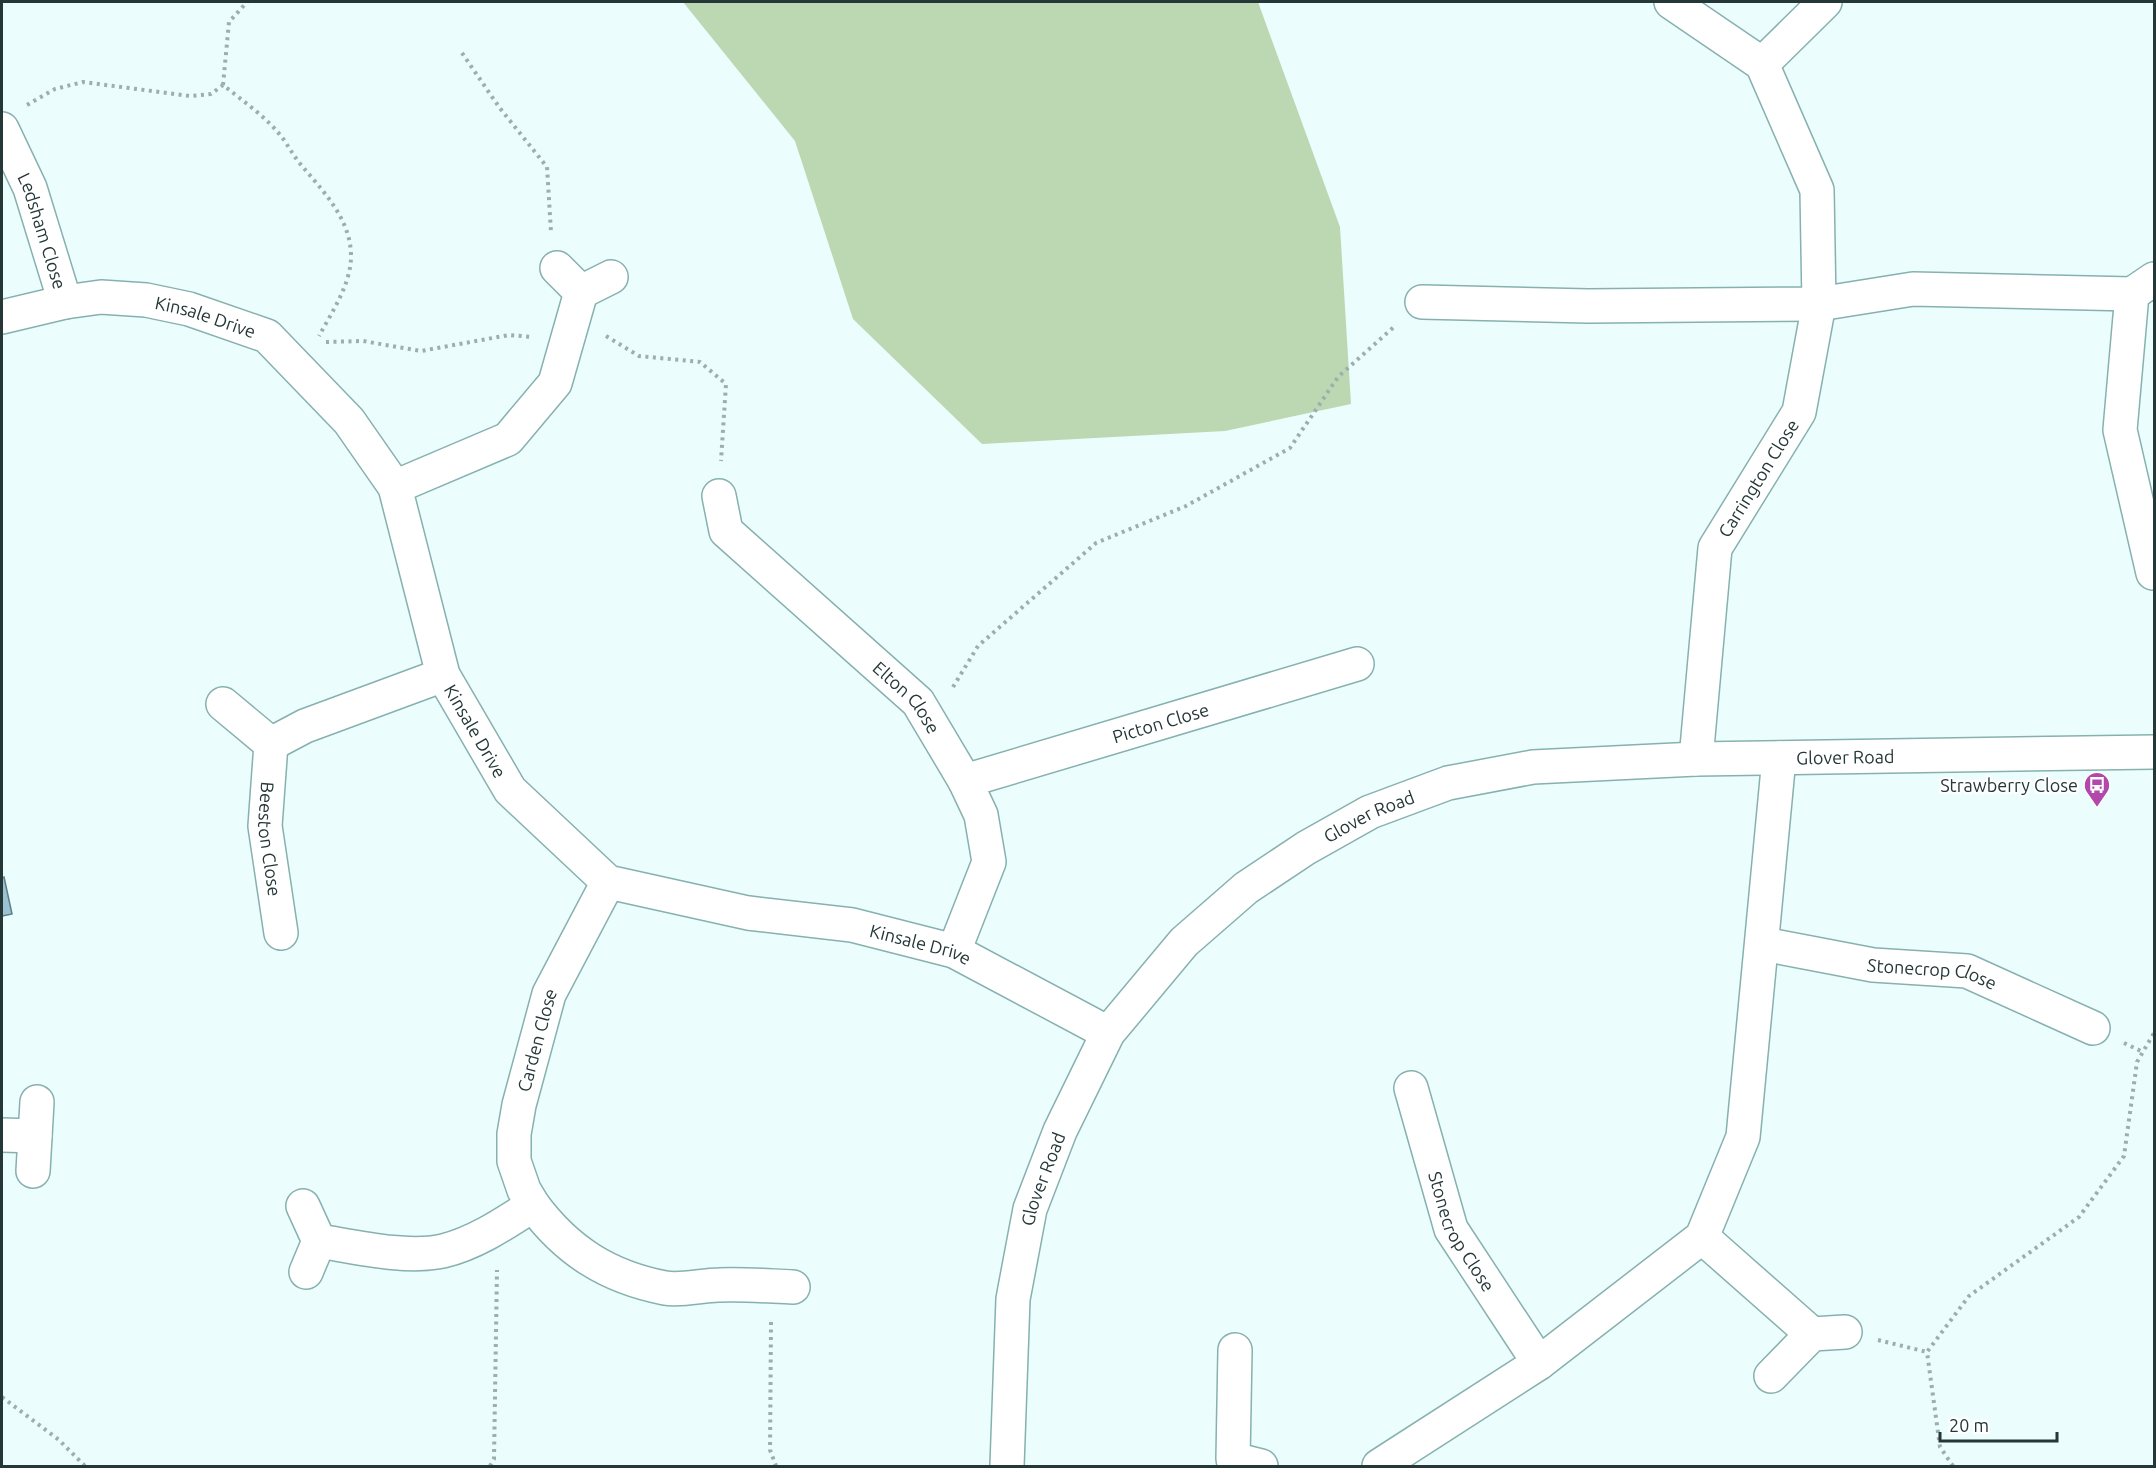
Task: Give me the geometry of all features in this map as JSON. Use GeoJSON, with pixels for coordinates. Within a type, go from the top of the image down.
{"type":"FeatureCollection","features":[{"type":"Feature","properties":{"kind":"street"},"geometry":{"type":"LineString","coordinates":[[1671,2],[1762,64],[1825,2]]}},
{"type":"Feature","properties":{"kind":"street","name":"Carrington Close"},"geometry":{"type":"LineString","coordinates":[[1696,759],[1715,548],[1799,412],[1819,304],[1816,190],[1762,64]]}},
{"type":"Feature","properties":{"kind":"street","name":"Ledsham Close"},"geometry":{"type":"LineString","coordinates":[[11,119],[65,302]]}},
{"type":"Feature","properties":{"kind":"street"},"geometry":{"type":"LineString","coordinates":[[558,268],[575,317]]}},
{"type":"Feature","properties":{"kind":"street"},"geometry":{"type":"LineString","coordinates":[[395,487],[508,439],[555,383],[575,317],[611,277]]}},
{"type":"Feature","properties":{"kind":"street"},"geometry":{"type":"LineString","coordinates":[[1422,302],[1588,306],[1819,304],[1913,289],[2143,286],[2120,430],[2153,573]]}},
{"type":"Feature","properties":{"kind":"street","name":"Kinsale Drive"},"geometry":{"type":"LineString","coordinates":[[2,318],[65,302],[101,297],[146,300],[189,309],[267,336],[349,421],[395,487],[443,675],[510,790],[608,882],[748,913],[852,925],[954,951],[1108,1033]]}},
{"type":"Feature","properties":{"kind":"street","name":"Elton Close"},"geometry":{"type":"LineString","coordinates":[[719,496],[726,531],[918,702],[964,781],[981,815],[989,862],[954,951]]}},
{"type":"Feature","properties":{"kind":"street","name":"Picton Close"},"geometry":{"type":"LineString","coordinates":[[964,781],[1357,664]]}},
{"type":"Feature","properties":{"kind":"street"},"geometry":{"type":"LineString","coordinates":[[223,704],[271,744],[305,726],[443,675]]}},
{"type":"Feature","properties":{"kind":"street","name":"Beeston Close"},"geometry":{"type":"LineString","coordinates":[[271,744],[265,825],[281,933]]}},
{"type":"Feature","properties":{"kind":"street","name":"Glover Road"},"geometry":{"type":"LineString","coordinates":[[1007,1467],[1013,1299],[1030,1209],[1060,1131],[1108,1033],[1184,942],[1246,888],[1306,848],[1370,812],[1448,783],[1533,767],[1696,759],[2154,752]]}},
{"type":"Feature","properties":{"kind":"street"},"geometry":{"type":"LineString","coordinates":[[1379,1467],[1539,1363],[1702,1237],[1743,1137],[1779,758]]}},
{"type":"Feature","properties":{"kind":"street","name":"Carden Close"},"geometry":{"type":"LineString","coordinates":[[608,882],[549,994],[519,1105],[514,1134],[514,1161],[524,1190],[549,1227],[582,1257],[622,1275],[667,1289],[721,1284],[781,1286]]}},
{"type":"Feature","properties":{"kind":"street","name":"Stonecrop Close"},"geometry":{"type":"LineString","coordinates":[[1762,944],[1873,966],[1967,971],[2093,1028]]}},
{"type":"Feature","properties":{"kind":"street","name":"Stonecrop Close"},"geometry":{"type":"LineString","coordinates":[[1412,1088],[1451,1229],[1539,1363]]}},
{"type":"Feature","properties":{"kind":"street"},"geometry":{"type":"LineString","coordinates":[[33,1171],[37,1102]]}},
{"type":"Feature","properties":{"kind":"street"},"geometry":{"type":"LineString","coordinates":[[2,1135],[35,1137]]}},
{"type":"Feature","properties":{"kind":"street"},"geometry":{"type":"LineString","coordinates":[[319,1241],[370,1249],[434,1252],[470,1241],[533,1205]]}},
{"type":"Feature","properties":{"kind":"street"},"geometry":{"type":"LineString","coordinates":[[303,1206],[319,1241],[306,1272]]}},
{"type":"Feature","properties":{"kind":"street"},"geometry":{"type":"LineString","coordinates":[[1702,1237],[1812,1334]]}},
{"type":"Feature","properties":{"kind":"street"},"geometry":{"type":"LineString","coordinates":[[1771,1376],[1812,1334],[1845,1332]]}},
{"type":"Feature","properties":{"kind":"street"},"geometry":{"type":"LineString","coordinates":[[1235,1350],[1233,1459],[1261,1467]]}},
{"type":"Feature","properties":{"kind":"path"},"geometry":{"type":"LineString","coordinates":[[11,119],[55,89],[83,82],[190,96],[211,94],[223,85],[229,22],[248,2]]}},
{"type":"Feature","properties":{"kind":"path"},"geometry":{"type":"LineString","coordinates":[[462,53],[499,107],[547,167],[552,246],[558,268]]}},
{"type":"Feature","properties":{"kind":"path"},"geometry":{"type":"LineString","coordinates":[[223,85],[284,140],[292,154],[320,184],[332,202],[350,240],[351,257],[348,275],[315,342],[363,341],[421,351],[509,334],[575,317],[639,356],[700,362],[726,384],[719,496]]}},
{"type":"Feature","properties":{"kind":"path"},"geometry":{"type":"LineString","coordinates":[[931,723],[978,645],[1096,543],[1186,506],[1290,448],[1338,377],[1422,302]]}},
{"type":"Feature","properties":{"kind":"path"},"geometry":{"type":"LineString","coordinates":[[1953,1467],[1940,1447],[1927,1352],[1969,1296],[2079,1217],[2124,1156],[2137,1062],[2154,1034]]}},
{"type":"Feature","properties":{"kind":"path"},"geometry":{"type":"LineString","coordinates":[[490,1467],[494,1459],[498,1227]]}},
{"type":"Feature","properties":{"kind":"path"},"geometry":{"type":"LineString","coordinates":[[776,1467],[770,1450],[773,1361],[781,1286]]}},
{"type":"Feature","properties":{"kind":"path"},"geometry":{"type":"LineString","coordinates":[[1845,1332],[1927,1352]]}},
{"type":"Feature","properties":{"kind":"path"},"geometry":{"type":"LineString","coordinates":[[2,1397],[59,1440],[85,1467]]}},
{"type":"Feature","properties":{"kind":"green space"},"geometry":{"type":"Polygon","coordinates":[[[683,2],[1258,2],[1340,227],[1351,404],[1225,431],[982,444],[853,319],[795,141],[683,2]]]}},
{"type":"Feature","properties":{"kind":"building"},"geometry":{"type":"Polygon","coordinates":[[[4,877],[12,914],[2,916],[2,878],[4,877]]]}},
{"type":"Feature","properties":{"kind":"place","name":"Strawberry Close"},"geometry":{"type":"Point","coordinates":[2097,808]}}]}
